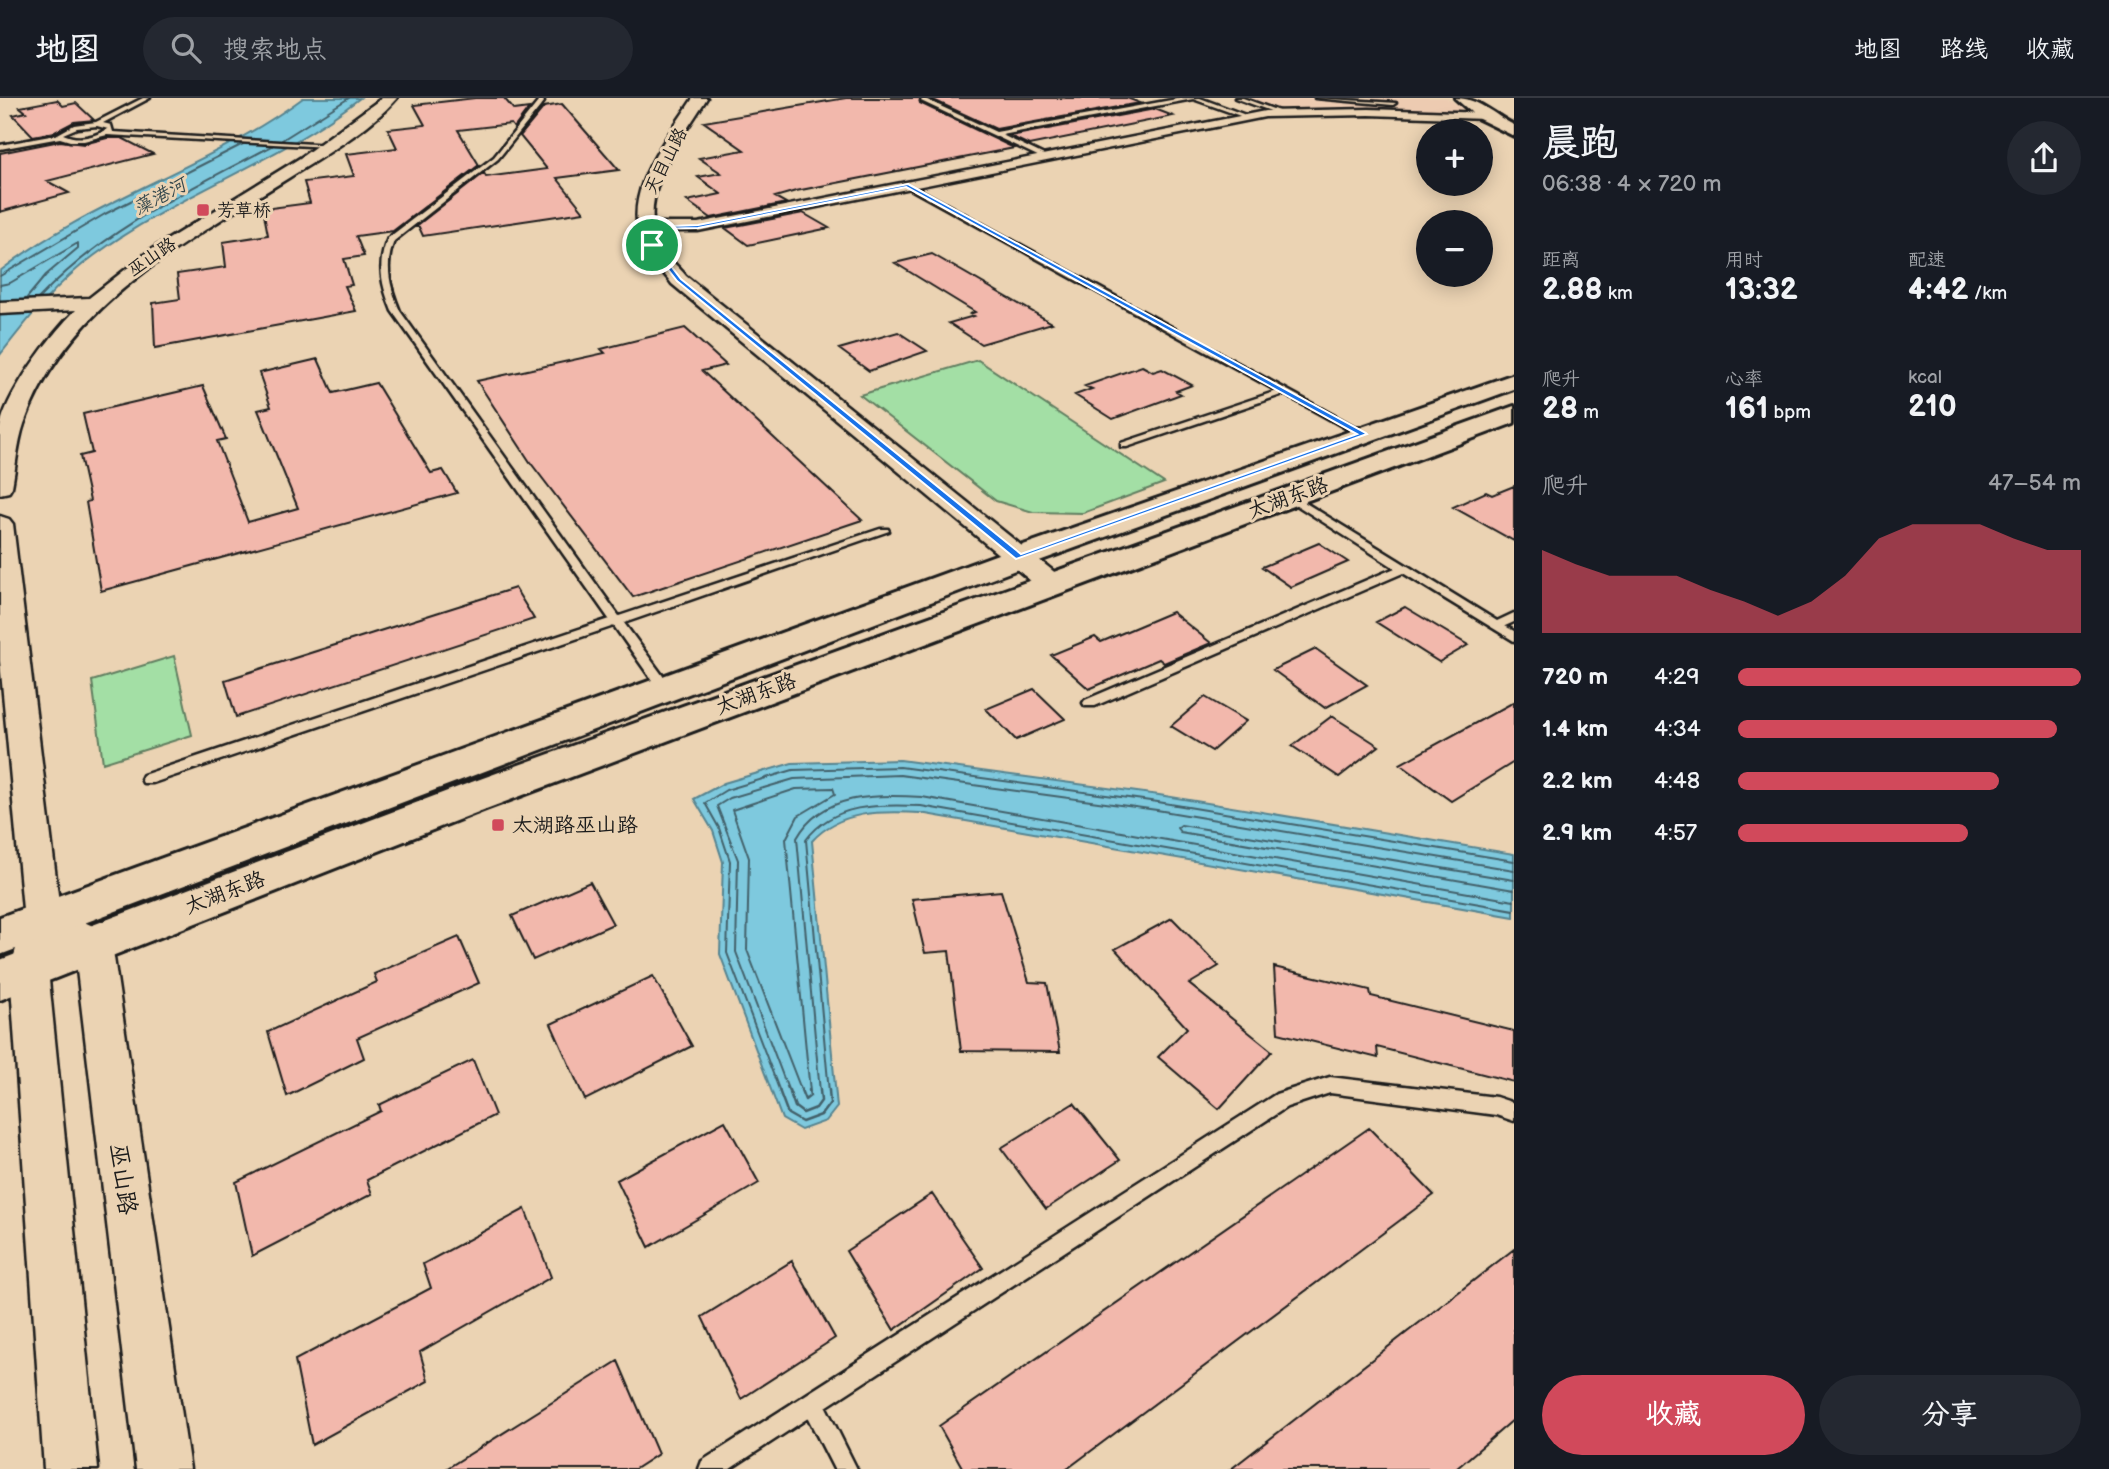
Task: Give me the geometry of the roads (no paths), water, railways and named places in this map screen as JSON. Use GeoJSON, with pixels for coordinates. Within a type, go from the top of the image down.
{"type":"FeatureCollection","features":[{"type":"Feature","properties":{"kind":"main road"},"geometry":{"type":"LineString","coordinates":[[1463,98],[1485,117],[1514,131]]}},
{"type":"Feature","properties":{"kind":"main road","name":"太湖东路"},"geometry":{"type":"LineString","coordinates":[[0,936],[1020,557],[1514,381]]}},
{"type":"Feature","properties":{"kind":"main road","name":"太湖东路"},"geometry":{"type":"LineString","coordinates":[[15,975],[472,798],[1514,414]]}},
{"type":"Feature","properties":{"kind":"street","name":"巫山路"},"geometry":{"type":"LineString","coordinates":[[0,487],[2,456],[22,398],[69,327],[150,256],[328,145],[390,98]]}},
{"type":"Feature","properties":{"kind":"street","name":"天目山路"},"geometry":{"type":"LineString","coordinates":[[646,227],[644,208],[652,180],[700,98]]}},
{"type":"Feature","properties":{"kind":"street"},"geometry":{"type":"LineString","coordinates":[[1053,585],[679,280],[652,245],[646,227],[698,227],[1248,117],[1396,108],[1485,117]]}},
{"type":"Feature","properties":{"kind":"street"},"geometry":{"type":"LineString","coordinates":[[0,308],[93,304]]}},
{"type":"Feature","properties":{"kind":"street"},"geometry":{"type":"LineString","coordinates":[[0,524],[43,920],[15,975],[71,1469]]}},
{"type":"Feature","properties":{"kind":"street"},"geometry":{"type":"LineString","coordinates":[[43,920],[93,944]]}},
{"type":"Feature","properties":{"kind":"street","name":"巫山路"},"geometry":{"type":"LineString","coordinates":[[93,944],[163,1469]]}},
{"type":"Feature","properties":{"kind":"lane"},"geometry":{"type":"LineString","coordinates":[[59,136],[67,128],[97,124],[147,98]]}},
{"type":"Feature","properties":{"kind":"lane"},"geometry":{"type":"LineString","coordinates":[[539,98],[541,102],[496,158],[391,240],[383,257],[383,281],[396,311],[666,690]]}},
{"type":"Feature","properties":{"kind":"lane"},"geometry":{"type":"LineString","coordinates":[[996,134],[1193,98],[1248,117]]}},
{"type":"Feature","properties":{"kind":"lane"},"geometry":{"type":"LineString","coordinates":[[1238,98],[1282,113]]}},
{"type":"Feature","properties":{"kind":"lane"},"geometry":{"type":"LineString","coordinates":[[1318,98],[1396,108],[1402,102],[1400,98]]}},
{"type":"Feature","properties":{"kind":"lane"},"geometry":{"type":"LineString","coordinates":[[923,100],[1044,157]]}},
{"type":"Feature","properties":{"kind":"lane"},"geometry":{"type":"LineString","coordinates":[[97,124],[112,128],[107,133]]}},
{"type":"Feature","properties":{"kind":"lane"},"geometry":{"type":"LineString","coordinates":[[0,147],[59,136],[76,139],[107,133],[328,145]]}},
{"type":"Feature","properties":{"kind":"lane"},"geometry":{"type":"LineString","coordinates":[[906,185],[1363,434]]}},
{"type":"Feature","properties":{"kind":"lane"},"geometry":{"type":"LineString","coordinates":[[1124,446],[1285,391]]}},
{"type":"Feature","properties":{"kind":"lane"},"geometry":{"type":"LineString","coordinates":[[1291,497],[1514,637]]}},
{"type":"Feature","properties":{"kind":"lane"},"geometry":{"type":"LineString","coordinates":[[148,779],[884,531]]}},
{"type":"Feature","properties":{"kind":"lane"},"geometry":{"type":"LineString","coordinates":[[1090,703],[1404,568]]}},
{"type":"Feature","properties":{"kind":"lane"},"geometry":{"type":"LineString","coordinates":[[1496,626],[1514,617]]}},
{"type":"Feature","properties":{"kind":"lane"},"geometry":{"type":"LineString","coordinates":[[710,1469],[1282,1100],[1330,1085],[1496,1106],[1514,1112]]}},
{"type":"Feature","properties":{"kind":"lane"},"geometry":{"type":"LineString","coordinates":[[812,1403],[846,1469]]}},
{"type":"Feature","properties":{"kind":"water","name":"藻港河"},"geometry":{"type":"Polygon","coordinates":[[[303,98],[360,98],[296,141],[160,214],[95,255],[56,289],[0,355],[0,271],[73,223],[229,144],[303,98]]]}},
{"type":"Feature","properties":{"kind":"water"},"geometry":{"type":"Polygon","coordinates":[[[900,760],[1159,795],[1514,854],[1514,917],[920,813],[876,813],[848,818],[835,823],[812,841],[837,1107],[826,1121],[801,1130],[782,1119],[720,954],[723,862],[713,831],[694,799],[724,783],[792,763],[900,760]]]}},
{"type":"Feature","properties":{"kind":"place","name":"芳草桥"},"geometry":{"type":"Point","coordinates":[203,210]}},
{"type":"Feature","properties":{"kind":"place","name":"太湖路巫山路"},"geometry":{"type":"Point","coordinates":[498,825]}}]}
